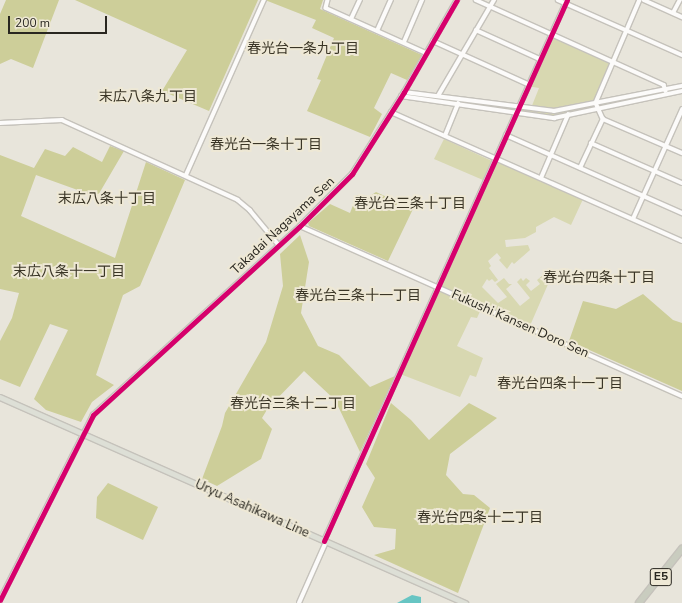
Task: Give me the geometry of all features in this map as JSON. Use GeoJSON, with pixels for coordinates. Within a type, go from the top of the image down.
{"type":"FeatureCollection","features":[{"type":"Feature","properties":{"kind":"highway","name":"E5"},"geometry":{"type":"LineString","coordinates":[[639,603],[682,549]]}},
{"type":"Feature","properties":{"kind":"main road"},"geometry":{"type":"LineString","coordinates":[[0,397],[82,434]]}},
{"type":"Feature","properties":{"kind":"main road","name":"Uryu Asahikawa Line"},"geometry":{"type":"LineString","coordinates":[[82,434],[465,603]]}},
{"type":"Feature","properties":{"kind":"street"},"geometry":{"type":"LineString","coordinates":[[186,175],[264,0]]}},
{"type":"Feature","properties":{"kind":"street"},"geometry":{"type":"LineString","coordinates":[[328,0],[326,8],[426,53]]}},
{"type":"Feature","properties":{"kind":"street"},"geometry":{"type":"LineString","coordinates":[[351,19],[360,0]]}},
{"type":"Feature","properties":{"kind":"street"},"geometry":{"type":"LineString","coordinates":[[377,31],[391,0]]}},
{"type":"Feature","properties":{"kind":"street"},"geometry":{"type":"LineString","coordinates":[[404,42],[422,0]]}},
{"type":"Feature","properties":{"kind":"street","name":"Takadai Nagayama Sen"},"geometry":{"type":"LineString","coordinates":[[0,600],[82,434],[93,415],[300,226],[352,174],[404,92],[457,0]]}},
{"type":"Feature","properties":{"kind":"street"},"geometry":{"type":"LineString","coordinates":[[476,0],[664,85],[666,94]]}},
{"type":"Feature","properties":{"kind":"street"},"geometry":{"type":"LineString","coordinates":[[438,96],[494,0]]}},
{"type":"Feature","properties":{"kind":"street"},"geometry":{"type":"LineString","coordinates":[[558,0],[566,2],[682,55]]}},
{"type":"Feature","properties":{"kind":"street"},"geometry":{"type":"LineString","coordinates":[[640,0],[596,103],[603,119],[682,153]]}},
{"type":"Feature","properties":{"kind":"street"},"geometry":{"type":"LineString","coordinates":[[644,0],[682,17]]}},
{"type":"Feature","properties":{"kind":"street"},"geometry":{"type":"LineString","coordinates":[[673,13],[680,0]]}},
{"type":"Feature","properties":{"kind":"street","name":"Fukushi Kansen Doro Sen"},"geometry":{"type":"LineString","coordinates":[[566,2],[528,84],[439,288],[682,396]]}},
{"type":"Feature","properties":{"kind":"street"},"geometry":{"type":"LineString","coordinates":[[476,30],[540,59]]}},
{"type":"Feature","properties":{"kind":"street"},"geometry":{"type":"LineString","coordinates":[[433,41],[528,84]]}},
{"type":"Feature","properties":{"kind":"street"},"geometry":{"type":"LineString","coordinates":[[404,92],[554,112],[682,86]]}},
{"type":"Feature","properties":{"kind":"street"},"geometry":{"type":"LineString","coordinates":[[401,96],[554,118],[666,94],[682,92]]}},
{"type":"Feature","properties":{"kind":"street"},"geometry":{"type":"LineString","coordinates":[[445,136],[458,104]]}},
{"type":"Feature","properties":{"kind":"street"},"geometry":{"type":"LineString","coordinates":[[633,219],[682,110]]}},
{"type":"Feature","properties":{"kind":"street"},"geometry":{"type":"LineString","coordinates":[[391,112],[682,241]]}},
{"type":"Feature","properties":{"kind":"street"},"geometry":{"type":"LineString","coordinates":[[541,178],[568,115]]}},
{"type":"Feature","properties":{"kind":"street"},"geometry":{"type":"LineString","coordinates":[[580,168],[603,119]]}},
{"type":"Feature","properties":{"kind":"street"},"geometry":{"type":"LineString","coordinates":[[0,123],[62,120],[186,175],[238,200],[250,210],[279,245]]}},
{"type":"Feature","properties":{"kind":"street"},"geometry":{"type":"LineString","coordinates":[[677,120],[682,122]]}},
{"type":"Feature","properties":{"kind":"street"},"geometry":{"type":"LineString","coordinates":[[506,135],[682,213]]}},
{"type":"Feature","properties":{"kind":"street"},"geometry":{"type":"LineString","coordinates":[[591,143],[682,183]]}},
{"type":"Feature","properties":{"kind":"street"},"geometry":{"type":"LineString","coordinates":[[299,603],[439,288],[300,226]]}},
{"type":"Feature","properties":{"kind":"green space"},"geometry":{"type":"Polygon","coordinates":[[[6,0],[59,0],[33,68],[11,59],[0,64],[0,14],[6,0]]]}},
{"type":"Feature","properties":{"kind":"green space"},"geometry":{"type":"Polygon","coordinates":[[[75,0],[258,0],[209,111],[162,91],[187,50],[75,0]]]}},
{"type":"Feature","properties":{"kind":"green space"},"geometry":{"type":"Polygon","coordinates":[[[265,0],[323,0],[320,9],[422,55],[407,80],[391,73],[374,108],[382,114],[370,137],[307,111],[321,80],[317,79],[334,38],[312,28],[316,20],[265,0]]]}},
{"type":"Feature","properties":{"kind":"green space"},"geometry":{"type":"Polygon","coordinates":[[[552,34],[613,61],[596,103],[554,111],[531,108],[539,88],[527,86],[552,34]]]}},
{"type":"Feature","properties":{"kind":"green space"},"geometry":{"type":"Polygon","coordinates":[[[661,91],[661,95],[599,106],[599,104],[661,91]]]}},
{"type":"Feature","properties":{"kind":"green space"},"geometry":{"type":"Polygon","coordinates":[[[405,94],[514,109],[512,111],[404,96],[405,94]]]}},
{"type":"Feature","properties":{"kind":"green space"},"geometry":{"type":"Polygon","coordinates":[[[593,105],[594,109],[554,116],[519,111],[521,109],[554,113],[593,105]]]}},
{"type":"Feature","properties":{"kind":"green space"},"geometry":{"type":"Polygon","coordinates":[[[444,139],[492,161],[483,180],[434,159],[444,139]]]}},
{"type":"Feature","properties":{"kind":"green space"},"geometry":{"type":"Polygon","coordinates":[[[110,146],[124,151],[97,197],[36,175],[21,216],[115,258],[146,162],[185,180],[140,286],[123,295],[96,375],[114,385],[92,402],[81,422],[46,410],[34,399],[68,330],[50,324],[20,387],[0,379],[0,341],[12,318],[19,293],[0,289],[0,155],[34,168],[45,149],[65,156],[73,147],[102,162],[110,146]]]}},
{"type":"Feature","properties":{"kind":"green space"},"geometry":{"type":"Polygon","coordinates":[[[496,158],[584,197],[571,225],[554,217],[536,227],[536,232],[525,238],[505,240],[506,247],[528,245],[530,250],[514,264],[512,262],[507,269],[499,260],[501,258],[497,253],[488,261],[491,266],[489,268],[498,280],[495,282],[492,279],[489,281],[487,279],[482,287],[498,303],[507,297],[496,284],[504,278],[509,284],[512,284],[506,289],[520,306],[530,298],[517,282],[521,278],[523,281],[526,278],[530,281],[526,285],[531,291],[540,284],[537,280],[543,275],[549,282],[529,328],[482,307],[477,318],[471,317],[457,346],[483,358],[476,377],[470,375],[460,397],[400,374],[496,158]]]}},
{"type":"Feature","properties":{"kind":"green space"},"geometry":{"type":"Polygon","coordinates":[[[376,192],[413,209],[388,261],[309,226],[308,223],[330,204],[350,213],[357,195],[370,196],[376,192]]]}},
{"type":"Feature","properties":{"kind":"green space"},"geometry":{"type":"Polygon","coordinates":[[[300,235],[309,262],[301,313],[318,346],[339,355],[370,387],[395,376],[360,452],[335,400],[304,371],[268,408],[262,418],[272,429],[261,459],[217,486],[202,479],[222,426],[225,413],[266,342],[283,286],[280,254],[300,235]]]}},
{"type":"Feature","properties":{"kind":"green space"},"geometry":{"type":"Polygon","coordinates":[[[643,294],[673,320],[682,323],[682,391],[569,341],[583,301],[616,309],[643,294]]]}},
{"type":"Feature","properties":{"kind":"green space"},"geometry":{"type":"Polygon","coordinates":[[[391,403],[411,420],[429,440],[469,403],[497,418],[450,454],[446,475],[463,494],[474,495],[490,508],[458,593],[374,555],[395,549],[396,529],[374,527],[362,507],[375,478],[366,464],[391,403]]]}},
{"type":"Feature","properties":{"kind":"green space"},"geometry":{"type":"Polygon","coordinates":[[[108,483],[158,507],[143,540],[96,518],[97,497],[108,483]]]}},
{"type":"Feature","properties":{"kind":"water"},"geometry":{"type":"Polygon","coordinates":[[[412,595],[421,597],[421,603],[397,603],[412,595]]]}},
{"type":"Feature","properties":{"kind":"cycle path"},"geometry":{"type":"LineString","coordinates":[[0,600],[93,415],[300,226],[352,174],[404,92],[457,0]]}},
{"type":"Feature","properties":{"kind":"cycle path"},"geometry":{"type":"LineString","coordinates":[[324,541],[567,0]]}},
{"type":"Feature","properties":{"kind":"district","name":"春光台一条九丁目"},"geometry":{"type":"Point","coordinates":[303,49]}},
{"type":"Feature","properties":{"kind":"district","name":"末広八条九丁目"},"geometry":{"type":"Point","coordinates":[148,97]}},
{"type":"Feature","properties":{"kind":"district","name":"春光台一条十丁目"},"geometry":{"type":"Point","coordinates":[266,145]}},
{"type":"Feature","properties":{"kind":"district","name":"末広八条十丁目"},"geometry":{"type":"Point","coordinates":[107,199]}},
{"type":"Feature","properties":{"kind":"district","name":"春光台三条十丁目"},"geometry":{"type":"Point","coordinates":[410,204]}},
{"type":"Feature","properties":{"kind":"district","name":"末広八条十一丁目"},"geometry":{"type":"Point","coordinates":[69,272]}},
{"type":"Feature","properties":{"kind":"district","name":"春光台四条十丁目"},"geometry":{"type":"Point","coordinates":[599,278]}},
{"type":"Feature","properties":{"kind":"district","name":"春光台三条十一丁目"},"geometry":{"type":"Point","coordinates":[358,296]}},
{"type":"Feature","properties":{"kind":"district","name":"春光台四条十一丁目"},"geometry":{"type":"Point","coordinates":[560,384]}},
{"type":"Feature","properties":{"kind":"district","name":"春光台三条十二丁目"},"geometry":{"type":"Point","coordinates":[293,404]}},
{"type":"Feature","properties":{"kind":"district","name":"春光台四条十二丁目"},"geometry":{"type":"Point","coordinates":[480,518]}}]}
